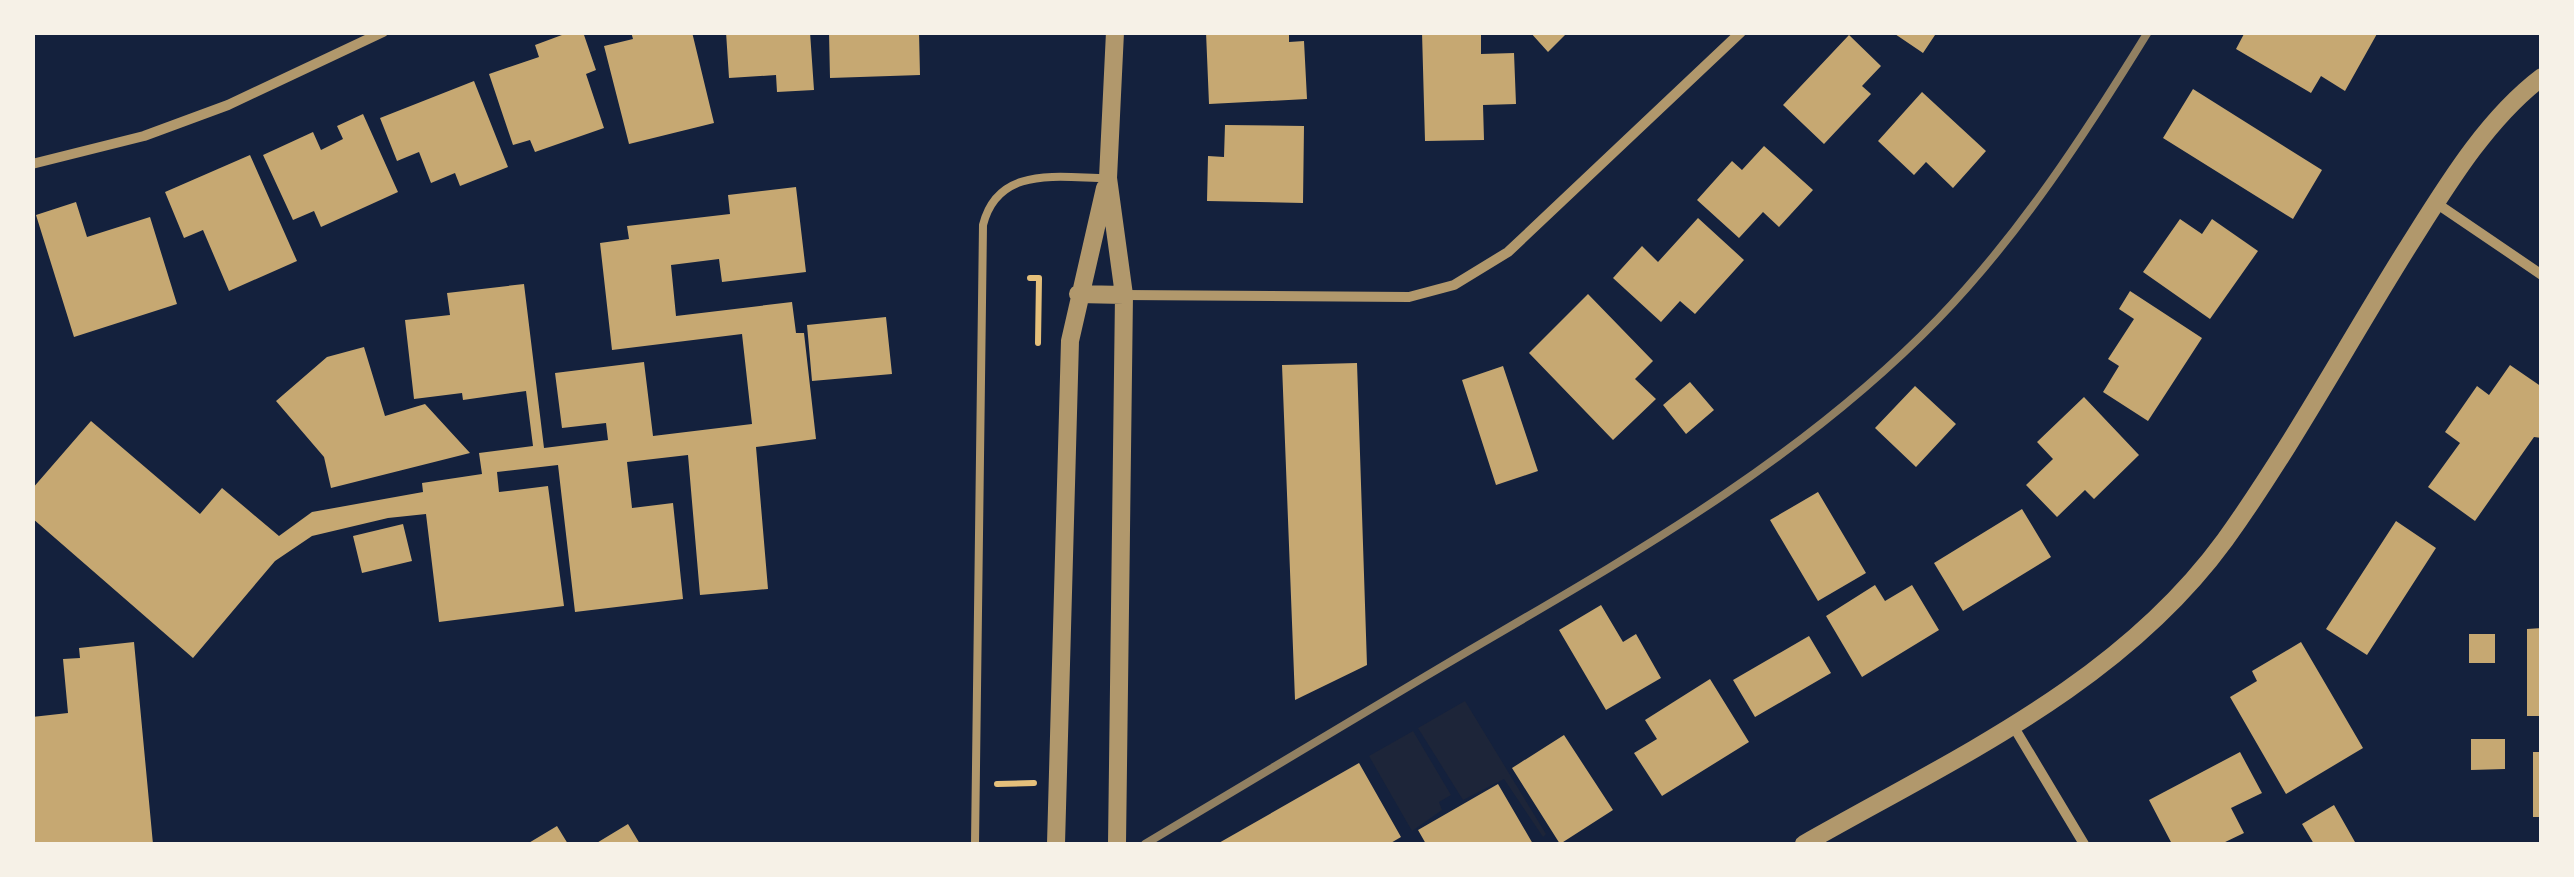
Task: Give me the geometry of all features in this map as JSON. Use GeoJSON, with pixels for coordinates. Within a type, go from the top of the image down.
{"type":"FeatureCollection","features":[{"type":"Feature","properties":{"kind":"street"},"geometry":{"type":"LineString","coordinates":[[32,164],[161,130],[383,32]]}},
{"type":"Feature","properties":{"kind":"street"},"geometry":{"type":"LineString","coordinates":[[1115,32],[1108,178],[1124,294],[1117,844]]}},
{"type":"Feature","properties":{"kind":"street"},"geometry":{"type":"LineString","coordinates":[[1078,294],[1408,297],[1454,285],[1508,252],[1741,32]]}},
{"type":"Feature","properties":{"kind":"street"},"geometry":{"type":"LineString","coordinates":[[1804,844],[2085,682],[2136,639],[2224,540],[2436,203],[2498,122],[2542,77]]}},
{"type":"Feature","properties":{"kind":"street"},"geometry":{"type":"LineString","coordinates":[[1056,844],[1068,362],[1078,294],[1108,178]]}},
{"type":"Feature","properties":{"kind":"street"},"geometry":{"type":"LineString","coordinates":[[2436,203],[2542,274]]}},
{"type":"Feature","properties":{"kind":"street"},"geometry":{"type":"LineString","coordinates":[[2012,724],[2084,844]]}},
{"type":"Feature","properties":{"kind":"lane"},"geometry":{"type":"LineString","coordinates":[[975,844],[982,226],[988,205],[1016,180],[1108,178]]}},
{"type":"Feature","properties":{"kind":"path"},"geometry":{"type":"LineString","coordinates":[[990,784],[1049,783]]}},
{"type":"Feature","properties":{"kind":"shaded area"},"geometry":{"type":"Polygon","coordinates":[[[1465,701],[1546,834],[1543,837],[1504,779],[1463,800],[1418,728],[1465,701]]]}},
{"type":"Feature","properties":{"kind":"shaded area"},"geometry":{"type":"Polygon","coordinates":[[[1413,731],[1451,795],[1439,802],[1442,810],[1412,831],[1369,756],[1413,731]]]}},
{"type":"Feature","properties":{"kind":"building"},"geometry":{"type":"Polygon","coordinates":[[[570,32],[583,32],[596,70],[586,74],[604,128],[535,152],[530,140],[513,145],[489,74],[539,57],[535,45],[570,32]]]}},
{"type":"Feature","properties":{"kind":"building"},"geometry":{"type":"Polygon","coordinates":[[[631,32],[692,32],[714,123],[629,144],[604,46],[633,39],[631,32]]]}},
{"type":"Feature","properties":{"kind":"building"},"geometry":{"type":"Polygon","coordinates":[[[726,32],[810,32],[814,90],[777,92],[776,75],[729,78],[726,32]]]}},
{"type":"Feature","properties":{"kind":"building"},"geometry":{"type":"Polygon","coordinates":[[[829,32],[919,32],[920,75],[830,78],[829,32]]]}},
{"type":"Feature","properties":{"kind":"building"},"geometry":{"type":"Polygon","coordinates":[[[1206,32],[1289,32],[1289,42],[1304,41],[1307,99],[1209,104],[1206,32]]]}},
{"type":"Feature","properties":{"kind":"building"},"geometry":{"type":"Polygon","coordinates":[[[1422,32],[1481,32],[1481,54],[1514,53],[1516,104],[1483,105],[1484,140],[1425,141],[1422,32]]]}},
{"type":"Feature","properties":{"kind":"building"},"geometry":{"type":"Polygon","coordinates":[[[1530,32],[1568,32],[1548,52],[1530,32]]]}},
{"type":"Feature","properties":{"kind":"building"},"geometry":{"type":"Polygon","coordinates":[[[1892,32],[1937,32],[1923,53],[1892,32]]]}},
{"type":"Feature","properties":{"kind":"building"},"geometry":{"type":"Polygon","coordinates":[[[2245,32],[2378,32],[2345,91],[2321,76],[2311,93],[2236,49],[2245,32]]]}},
{"type":"Feature","properties":{"kind":"building"},"geometry":{"type":"Polygon","coordinates":[[[1849,35],[1881,66],[1862,86],[1871,94],[1824,144],[1783,105],[1849,35]]]}},
{"type":"Feature","properties":{"kind":"building"},"geometry":{"type":"Polygon","coordinates":[[[474,81],[508,167],[460,186],[455,173],[431,183],[419,152],[397,161],[380,118],[474,81]]]}},
{"type":"Feature","properties":{"kind":"building"},"geometry":{"type":"Polygon","coordinates":[[[2193,89],[2322,170],[2293,219],[2163,138],[2193,89]]]}},
{"type":"Feature","properties":{"kind":"building"},"geometry":{"type":"Polygon","coordinates":[[[1922,92],[1986,151],[1953,188],[1926,162],[1914,175],[1878,141],[1922,92]]]}},
{"type":"Feature","properties":{"kind":"building"},"geometry":{"type":"Polygon","coordinates":[[[363,114],[398,192],[321,227],[314,211],[293,220],[263,155],[313,132],[321,150],[343,139],[337,126],[363,114]]]}},
{"type":"Feature","properties":{"kind":"building"},"geometry":{"type":"Polygon","coordinates":[[[1225,125],[1304,126],[1303,203],[1207,201],[1208,156],[1224,157],[1225,125]]]}},
{"type":"Feature","properties":{"kind":"building"},"geometry":{"type":"Polygon","coordinates":[[[1764,146],[1813,190],[1779,227],[1763,212],[1739,238],[1697,200],[1732,161],[1742,170],[1764,146]]]}},
{"type":"Feature","properties":{"kind":"building"},"geometry":{"type":"Polygon","coordinates":[[[250,155],[297,261],[229,291],[203,230],[184,238],[165,192],[250,155]]]}},
{"type":"Feature","properties":{"kind":"building"},"geometry":{"type":"Polygon","coordinates":[[[796,187],[806,272],[722,282],[719,259],[671,265],[676,316],[792,302],[796,333],[804,333],[816,439],[756,447],[768,589],[700,595],[688,455],[627,462],[632,508],[673,503],[683,599],[575,612],[558,465],[497,472],[499,492],[548,486],[564,606],[439,622],[426,514],[388,518],[312,536],[275,561],[193,658],[32,518],[32,489],[91,421],[200,514],[222,488],[279,536],[312,512],[423,492],[422,483],[482,474],[479,453],[533,446],[526,391],[463,400],[462,393],[414,399],[405,320],[450,315],[447,293],[524,284],[544,448],[608,440],[606,423],[562,428],[555,373],[644,362],[653,436],[752,424],[742,334],[612,350],[600,243],[629,239],[627,226],[730,214],[728,195],[796,187]]]}},
{"type":"Feature","properties":{"kind":"building"},"geometry":{"type":"Polygon","coordinates":[[[76,202],[87,237],[150,217],[177,304],[74,337],[36,215],[76,202]]]}},
{"type":"Feature","properties":{"kind":"building"},"geometry":{"type":"Polygon","coordinates":[[[1698,218],[1744,260],[1695,314],[1680,301],[1661,322],[1613,278],[1642,246],[1658,262],[1698,218]]]}},
{"type":"Feature","properties":{"kind":"building"},"geometry":{"type":"Polygon","coordinates":[[[2180,219],[2202,234],[2212,219],[2258,251],[2210,319],[2143,272],[2180,219]]]}},
{"type":"Feature","properties":{"kind":"building"},"geometry":{"type":"Polygon","coordinates":[[[2130,291],[2202,338],[2148,421],[2103,392],[2119,366],[2108,359],[2134,319],[2119,309],[2130,291]]]}},
{"type":"Feature","properties":{"kind":"building"},"geometry":{"type":"Polygon","coordinates":[[[1588,294],[1653,361],[1635,379],[1656,399],[1613,440],[1529,353],[1588,294]]]}},
{"type":"Feature","properties":{"kind":"building"},"geometry":{"type":"Polygon","coordinates":[[[886,317],[892,374],[812,381],[807,325],[886,317]]]}},
{"type":"Feature","properties":{"kind":"building"},"geometry":{"type":"Polygon","coordinates":[[[364,347],[385,416],[425,404],[470,453],[331,488],[324,457],[276,401],[327,357],[364,347]]]}},
{"type":"Feature","properties":{"kind":"building"},"geometry":{"type":"Polygon","coordinates":[[[1357,363],[1367,665],[1295,700],[1282,365],[1357,363]]]}},
{"type":"Feature","properties":{"kind":"building"},"geometry":{"type":"Polygon","coordinates":[[[2510,365],[2542,387],[2542,438],[2534,437],[2475,521],[2428,487],[2460,443],[2445,432],[2477,386],[2489,395],[2510,365]]]}},
{"type":"Feature","properties":{"kind":"building"},"geometry":{"type":"Polygon","coordinates":[[[1503,366],[1538,471],[1496,485],[1462,380],[1503,366]]]}},
{"type":"Feature","properties":{"kind":"building"},"geometry":{"type":"Polygon","coordinates":[[[1690,382],[1714,410],[1686,434],[1663,405],[1690,382]]]}},
{"type":"Feature","properties":{"kind":"building"},"geometry":{"type":"Polygon","coordinates":[[[1915,386],[1956,424],[1916,467],[1875,428],[1915,386]]]}},
{"type":"Feature","properties":{"kind":"building"},"geometry":{"type":"Polygon","coordinates":[[[2084,397],[2139,455],[2094,499],[2085,490],[2057,517],[2026,485],[2053,459],[2037,442],[2084,397]]]}},
{"type":"Feature","properties":{"kind":"building"},"geometry":{"type":"Polygon","coordinates":[[[1818,492],[1866,573],[1818,601],[1770,520],[1818,492]]]}},
{"type":"Feature","properties":{"kind":"building"},"geometry":{"type":"Polygon","coordinates":[[[2022,509],[2051,557],[1963,611],[1934,563],[2022,509]]]}},
{"type":"Feature","properties":{"kind":"building"},"geometry":{"type":"Polygon","coordinates":[[[2396,521],[2436,548],[2367,655],[2326,629],[2396,521]]]}},
{"type":"Feature","properties":{"kind":"building"},"geometry":{"type":"Polygon","coordinates":[[[403,524],[412,561],[362,573],[353,536],[403,524]]]}},
{"type":"Feature","properties":{"kind":"building"},"geometry":{"type":"Polygon","coordinates":[[[1875,585],[1885,601],[1912,585],[1939,630],[1862,677],[1826,616],[1875,585]]]}},
{"type":"Feature","properties":{"kind":"building"},"geometry":{"type":"Polygon","coordinates":[[[1601,605],[1623,642],[1636,634],[1661,678],[1606,710],[1559,630],[1601,605]]]}},
{"type":"Feature","properties":{"kind":"building"},"geometry":{"type":"Polygon","coordinates":[[[2542,628],[2542,716],[2527,716],[2527,629],[2542,628]]]}},
{"type":"Feature","properties":{"kind":"building"},"geometry":{"type":"Polygon","coordinates":[[[2469,634],[2495,634],[2495,663],[2469,663],[2469,634]]]}},
{"type":"Feature","properties":{"kind":"building"},"geometry":{"type":"Polygon","coordinates":[[[1809,636],[1831,673],[1755,717],[1733,680],[1809,636]]]}},
{"type":"Feature","properties":{"kind":"building"},"geometry":{"type":"Polygon","coordinates":[[[134,642],[153,844],[32,844],[32,717],[68,713],[63,659],[80,658],[79,648],[134,642]]]}},
{"type":"Feature","properties":{"kind":"building"},"geometry":{"type":"Polygon","coordinates":[[[2301,642],[2363,748],[2286,794],[2230,697],[2257,681],[2252,671],[2301,642]]]}},
{"type":"Feature","properties":{"kind":"building"},"geometry":{"type":"Polygon","coordinates":[[[1710,679],[1749,742],[1662,796],[1634,753],[1657,739],[1645,720],[1710,679]]]}},
{"type":"Feature","properties":{"kind":"building"},"geometry":{"type":"Polygon","coordinates":[[[1564,735],[1613,810],[1560,844],[1512,768],[1564,735]]]}},
{"type":"Feature","properties":{"kind":"building"},"geometry":{"type":"Polygon","coordinates":[[[2471,739],[2505,739],[2505,769],[2471,770],[2471,739]]]}},
{"type":"Feature","properties":{"kind":"building"},"geometry":{"type":"Polygon","coordinates":[[[2240,752],[2262,793],[2231,808],[2244,833],[2221,844],[2172,844],[2149,800],[2240,752]]]}},
{"type":"Feature","properties":{"kind":"building"},"geometry":{"type":"Polygon","coordinates":[[[2533,752],[2542,752],[2542,817],[2533,817],[2533,752]]]}},
{"type":"Feature","properties":{"kind":"building"},"geometry":{"type":"Polygon","coordinates":[[[1359,763],[1401,837],[1389,844],[1217,844],[1359,763]]]}},
{"type":"Feature","properties":{"kind":"building"},"geometry":{"type":"Polygon","coordinates":[[[1498,784],[1533,844],[1426,844],[1418,830],[1498,784]]]}},
{"type":"Feature","properties":{"kind":"building"},"geometry":{"type":"Polygon","coordinates":[[[2334,805],[2355,842],[2314,844],[2302,824],[2334,805]]]}},
{"type":"Feature","properties":{"kind":"building"},"geometry":{"type":"Polygon","coordinates":[[[628,824],[640,844],[595,844],[628,824]]]}},
{"type":"Feature","properties":{"kind":"building"},"geometry":{"type":"Polygon","coordinates":[[[557,826],[568,844],[527,844],[557,826]]]}},
{"type":"Feature","properties":{"kind":"railway"},"geometry":{"type":"LineString","coordinates":[[1145,844],[1655,539],[1831,416],[1938,319],[1997,252],[2076,145],[2148,32]]}}]}
